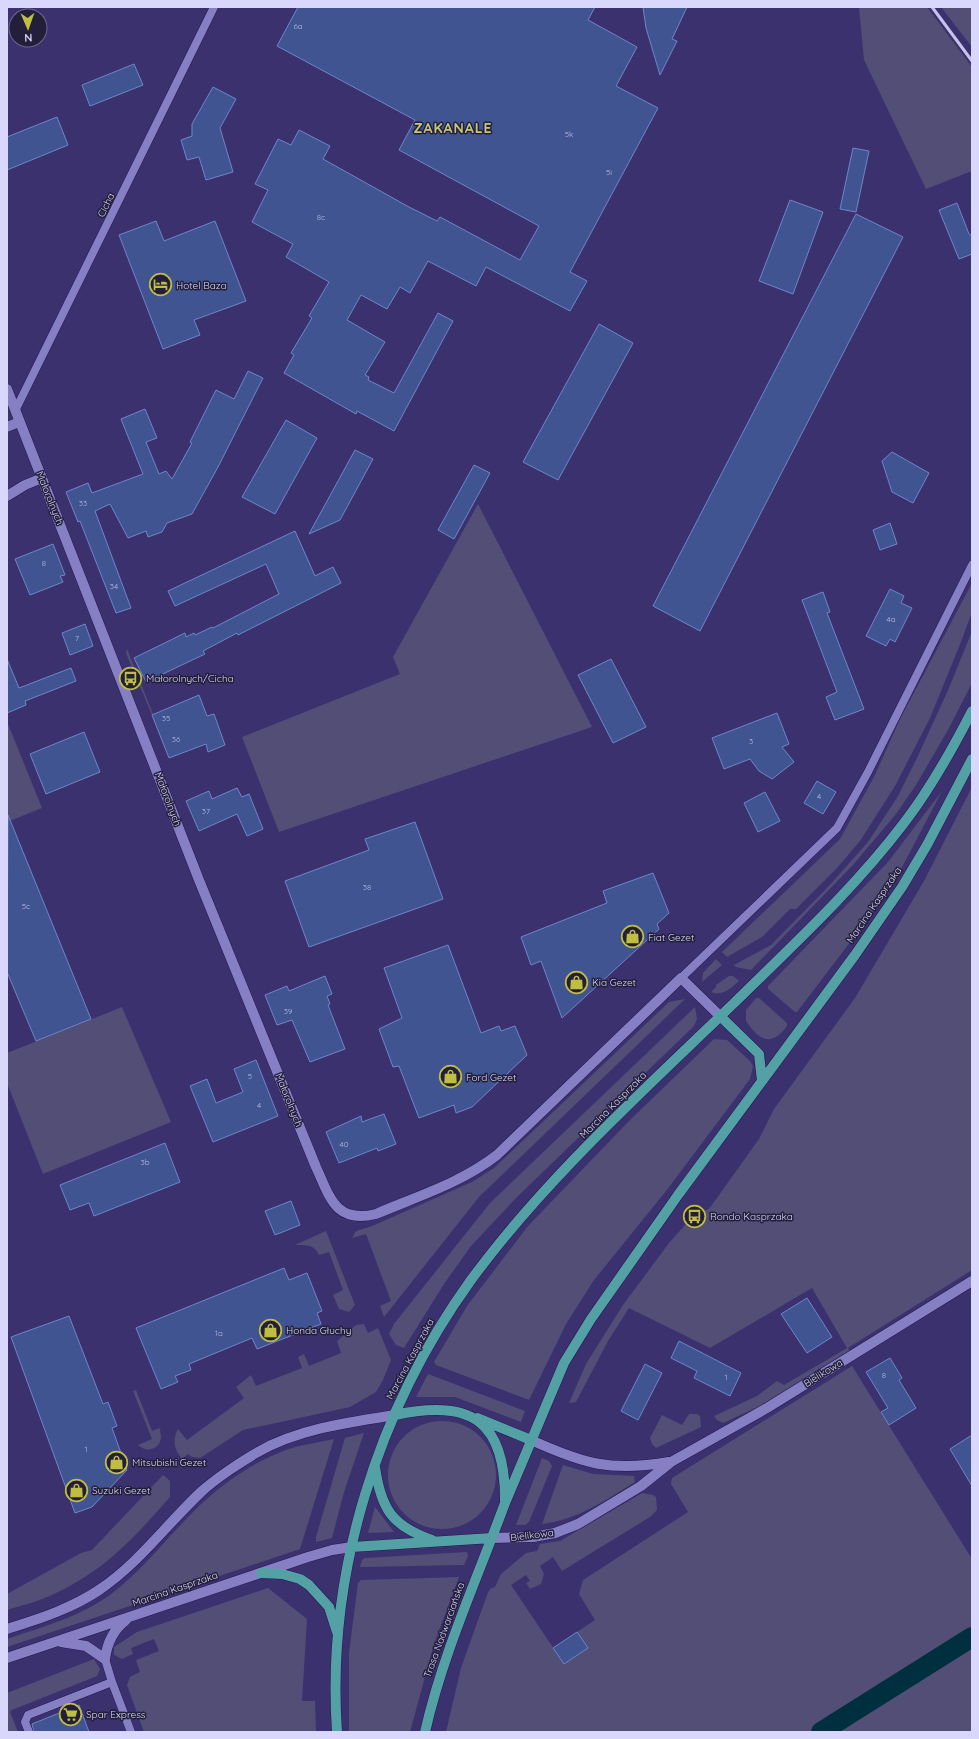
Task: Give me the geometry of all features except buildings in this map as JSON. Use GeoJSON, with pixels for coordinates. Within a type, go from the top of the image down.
{"type":"FeatureCollection","features":[{"type":"Feature","properties":{"kind":"main road","name":"Marcina Kasprzaka"},"geometry":{"type":"LineString","coordinates":[[395,1415],[419,1363],[446,1317],[472,1278],[528,1209],[590,1144],[844,893],[890,841],[910,815],[938,773],[972,711]]}},
{"type":"Feature","properties":{"kind":"main road","name":"Marcina Kasprzaka"},"geometry":{"type":"LineString","coordinates":[[505,1503],[564,1363],[591,1319],[665,1213],[855,955],[902,887],[927,845],[972,758]]}},
{"type":"Feature","properties":{"kind":"main road"},"geometry":{"type":"LineString","coordinates":[[720,1016],[759,1054],[762,1081]]}},
{"type":"Feature","properties":{"kind":"main road"},"geometry":{"type":"LineString","coordinates":[[337,1732],[335,1677],[345,1576],[363,1501],[395,1415],[437,1409],[457,1410],[531,1440]]}},
{"type":"Feature","properties":{"kind":"main road"},"geometry":{"type":"LineString","coordinates":[[352,1547],[492,1538],[505,1503],[503,1464],[497,1444],[490,1434],[481,1424],[464,1413]]}},
{"type":"Feature","properties":{"kind":"main road"},"geometry":{"type":"LineString","coordinates":[[375,1466],[379,1491],[389,1512],[404,1528],[438,1542]]}},
{"type":"Feature","properties":{"kind":"main road","name":"Trasa Nadwarciańska"},"geometry":{"type":"LineString","coordinates":[[425,1732],[446,1656],[492,1538]]}},
{"type":"Feature","properties":{"kind":"main road"},"geometry":{"type":"LineString","coordinates":[[261,1573],[282,1574],[300,1579],[309,1585],[328,1607],[338,1635]]}},
{"type":"Feature","properties":{"kind":"street","name":"Małorolnych"},"geometry":{"type":"LineString","coordinates":[[7,389],[199,880],[316,1166],[336,1207],[349,1216],[366,1217],[455,1182],[480,1169],[497,1155],[681,978]]}},
{"type":"Feature","properties":{"kind":"street"},"geometry":{"type":"LineString","coordinates":[[7,427],[19,422]]}},
{"type":"Feature","properties":{"kind":"street"},"geometry":{"type":"LineString","coordinates":[[7,496],[25,485],[42,478]]}},
{"type":"Feature","properties":{"kind":"street"},"geometry":{"type":"LineString","coordinates":[[681,978],[720,1016]]}},
{"type":"Feature","properties":{"kind":"street","name":"Bielikowa"},"geometry":{"type":"LineString","coordinates":[[492,1538],[533,1537],[567,1529],[641,1486],[671,1462],[767,1408],[972,1281]]}},
{"type":"Feature","properties":{"kind":"street","name":"Marcina Kasprzaka"},"geometry":{"type":"LineString","coordinates":[[7,1629],[57,1612],[98,1591],[132,1564],[203,1490],[258,1452],[301,1435],[395,1415]]}},
{"type":"Feature","properties":{"kind":"street","name":"Bielikowa"},"geometry":{"type":"LineString","coordinates":[[531,1440],[578,1460],[598,1464],[638,1467],[671,1462]]}},
{"type":"Feature","properties":{"kind":"street","name":"Marcina Kasprzaka"},"geometry":{"type":"LineString","coordinates":[[7,1658],[332,1550],[352,1547]]}},
{"type":"Feature","properties":{"kind":"street"},"geometry":{"type":"LineString","coordinates":[[42,1646],[64,1642],[75,1643],[86,1646],[105,1659],[106,1650],[114,1632],[125,1622],[137,1615]]}},
{"type":"Feature","properties":{"kind":"lane","name":"Cicha"},"geometry":{"type":"LineString","coordinates":[[15,411],[214,7]]}},
{"type":"Feature","properties":{"kind":"lane"},"geometry":{"type":"LineString","coordinates":[[681,978],[837,828],[868,772],[972,565]]}},
{"type":"Feature","properties":{"kind":"lane"},"geometry":{"type":"LineString","coordinates":[[105,1659],[131,1732]]}},
{"type":"Feature","properties":{"kind":"lane"},"geometry":{"type":"LineString","coordinates":[[29,1732],[25,1722],[28,1715],[112,1682]]}},
{"type":"Feature","properties":{"kind":"shaded area"},"geometry":{"type":"Polygon","coordinates":[[[859,7],[927,7],[972,67],[972,171],[926,189],[864,60],[859,7]]]}},
{"type":"Feature","properties":{"kind":"shaded area"},"geometry":{"type":"Polygon","coordinates":[[[941,7],[972,7],[972,47],[941,7]]]}},
{"type":"Feature","properties":{"kind":"shaded area"},"geometry":{"type":"Polygon","coordinates":[[[478,504],[592,727],[279,832],[242,737],[400,674],[393,657],[478,504]]]}},
{"type":"Feature","properties":{"kind":"shaded area"},"geometry":{"type":"Polygon","coordinates":[[[972,583],[972,612],[930,718],[895,786],[860,841],[837,868],[796,909],[790,909],[762,937],[727,957],[722,952],[840,839],[875,775],[900,719],[972,583]]]}},
{"type":"Feature","properties":{"kind":"shaded area"},"geometry":{"type":"Polygon","coordinates":[[[972,631],[972,683],[948,730],[916,785],[896,814],[853,865],[751,970],[736,967],[734,965],[771,945],[827,888],[868,842],[898,796],[917,758],[949,688],[972,631]]]}},
{"type":"Feature","properties":{"kind":"shaded area"},"geometry":{"type":"Polygon","coordinates":[[[127,649],[153,714],[152,715],[126,653],[127,649]]]}},
{"type":"Feature","properties":{"kind":"shaded area"},"geometry":{"type":"Polygon","coordinates":[[[8,724],[42,808],[7,822],[7,725],[8,724]]]}},
{"type":"Feature","properties":{"kind":"shaded area"},"geometry":{"type":"Polygon","coordinates":[[[972,787],[972,1270],[848,1348],[849,1351],[764,1404],[723,1423],[717,1420],[714,1416],[757,1396],[777,1381],[784,1385],[847,1348],[812,1288],[710,1348],[629,1308],[608,1341],[576,1402],[569,1403],[586,1364],[623,1305],[669,1243],[694,1215],[709,1209],[759,1139],[774,1109],[855,998],[924,881],[972,787]]]}},
{"type":"Feature","properties":{"kind":"shaded area"},"geometry":{"type":"Polygon","coordinates":[[[942,791],[900,871],[867,920],[797,1012],[795,1012],[768,989],[768,986],[888,862],[942,791]]]}},
{"type":"Feature","properties":{"kind":"shaded area"},"geometry":{"type":"Polygon","coordinates":[[[716,959],[722,965],[702,982],[703,973],[716,959]]]}},
{"type":"Feature","properties":{"kind":"shaded area"},"geometry":{"type":"Polygon","coordinates":[[[729,976],[733,976],[739,981],[723,992],[711,992],[716,985],[729,976]]]}},
{"type":"Feature","properties":{"kind":"shaded area"},"geometry":{"type":"Polygon","coordinates":[[[756,998],[759,998],[787,1023],[787,1026],[776,1037],[766,1039],[761,1037],[746,1021],[746,1010],[756,998]]]}},
{"type":"Feature","properties":{"kind":"shaded area"},"geometry":{"type":"Polygon","coordinates":[[[685,999],[479,1197],[384,1317],[380,1306],[391,1301],[366,1234],[352,1238],[356,1231],[372,1226],[472,1182],[494,1168],[669,1002],[685,999]]]}},
{"type":"Feature","properties":{"kind":"shaded area"},"geometry":{"type":"Polygon","coordinates":[[[122,1007],[171,1122],[43,1174],[7,1083],[7,1053],[122,1007]]]}},
{"type":"Feature","properties":{"kind":"shaded area"},"geometry":{"type":"Polygon","coordinates":[[[695,1007],[697,1019],[694,1026],[516,1198],[471,1246],[444,1284],[404,1348],[396,1345],[389,1334],[394,1324],[490,1203],[695,1007]]]}},
{"type":"Feature","properties":{"kind":"shaded area"},"geometry":{"type":"Polygon","coordinates":[[[714,1039],[727,1040],[750,1061],[753,1066],[750,1079],[666,1191],[594,1280],[566,1324],[529,1400],[436,1365],[434,1362],[467,1306],[528,1226],[629,1121],[714,1039]]]}},
{"type":"Feature","properties":{"kind":"shaded area"},"geometry":{"type":"Polygon","coordinates":[[[326,1231],[355,1305],[349,1312],[339,1309],[333,1295],[343,1290],[329,1252],[319,1255],[312,1247],[306,1245],[295,1245],[326,1231]]]}},
{"type":"Feature","properties":{"kind":"shaded area"},"geometry":{"type":"Polygon","coordinates":[[[364,1324],[368,1333],[378,1328],[391,1360],[383,1380],[376,1392],[350,1407],[243,1430],[200,1458],[192,1457],[188,1454],[182,1459],[179,1456],[175,1445],[175,1437],[178,1429],[187,1440],[244,1398],[236,1387],[251,1375],[256,1386],[302,1368],[298,1357],[304,1354],[309,1366],[341,1353],[337,1341],[356,1325],[364,1324]]]}},
{"type":"Feature","properties":{"kind":"shaded area"},"geometry":{"type":"Polygon","coordinates":[[[852,1366],[972,1559],[972,1732],[446,1732],[461,1668],[487,1595],[490,1589],[495,1587],[501,1574],[526,1553],[537,1551],[540,1544],[560,1541],[642,1493],[656,1497],[657,1510],[650,1517],[562,1571],[553,1557],[540,1566],[544,1574],[541,1584],[530,1589],[526,1583],[530,1581],[526,1575],[511,1585],[564,1664],[587,1648],[577,1632],[595,1620],[579,1594],[583,1580],[688,1512],[671,1484],[672,1478],[852,1366]]]}},
{"type":"Feature","properties":{"kind":"shaded area"},"geometry":{"type":"Polygon","coordinates":[[[428,1374],[525,1411],[521,1422],[455,1397],[416,1397],[428,1374]]]}},
{"type":"Feature","properties":{"kind":"shaded area"},"geometry":{"type":"Polygon","coordinates":[[[136,1390],[152,1431],[160,1428],[160,1442],[155,1448],[152,1449],[145,1449],[138,1445],[152,1439],[133,1391],[136,1390]]]}},
{"type":"Feature","properties":{"kind":"shaded area"},"geometry":{"type":"Polygon","coordinates":[[[689,1414],[697,1414],[700,1416],[701,1427],[656,1448],[652,1444],[650,1438],[662,1415],[682,1425],[689,1414]]]}},
{"type":"Feature","properties":{"kind":"shaded area"},"geometry":{"type":"Polygon","coordinates":[[[442,1421],[463,1425],[480,1437],[492,1454],[496,1475],[492,1496],[480,1513],[463,1525],[442,1529],[421,1525],[404,1513],[392,1496],[388,1475],[392,1454],[404,1437],[421,1425],[442,1421]]]}},
{"type":"Feature","properties":{"kind":"shaded area"},"geometry":{"type":"Polygon","coordinates":[[[364,1433],[344,1492],[332,1538],[316,1542],[316,1537],[345,1438],[364,1433]]]}},
{"type":"Feature","properties":{"kind":"shaded area"},"geometry":{"type":"Polygon","coordinates":[[[334,1439],[300,1549],[7,1647],[7,1639],[47,1626],[73,1615],[98,1603],[110,1595],[144,1564],[208,1497],[243,1471],[268,1457],[295,1447],[334,1439]]]}},
{"type":"Feature","properties":{"kind":"shaded area"},"geometry":{"type":"Polygon","coordinates":[[[542,1458],[549,1461],[552,1466],[529,1522],[525,1525],[516,1525],[542,1458]]]}},
{"type":"Feature","properties":{"kind":"shaded area"},"geometry":{"type":"Polygon","coordinates":[[[563,1465],[593,1474],[634,1476],[635,1482],[579,1514],[555,1522],[542,1524],[563,1465]]]}},
{"type":"Feature","properties":{"kind":"shaded area"},"geometry":{"type":"Polygon","coordinates":[[[163,1475],[170,1481],[170,1497],[144,1526],[118,1551],[90,1574],[74,1584],[32,1603],[7,1610],[7,1594],[81,1553],[92,1550],[163,1475]]]}},
{"type":"Feature","properties":{"kind":"shaded area"},"geometry":{"type":"Polygon","coordinates":[[[375,1507],[394,1532],[368,1533],[375,1507]]]}},
{"type":"Feature","properties":{"kind":"shaded area"},"geometry":{"type":"Polygon","coordinates":[[[467,1552],[468,1556],[464,1565],[360,1567],[362,1560],[365,1558],[467,1552]]]}},
{"type":"Feature","properties":{"kind":"shaded area"},"geometry":{"type":"Polygon","coordinates":[[[459,1577],[434,1644],[410,1732],[349,1732],[349,1653],[358,1583],[361,1580],[459,1577]]]}},
{"type":"Feature","properties":{"kind":"shaded area"},"geometry":{"type":"Polygon","coordinates":[[[268,1588],[307,1619],[302,1701],[315,1701],[316,1732],[144,1732],[127,1685],[130,1677],[140,1672],[136,1660],[159,1651],[154,1639],[131,1648],[133,1654],[122,1659],[114,1655],[114,1647],[137,1632],[268,1588]]]}},
{"type":"Feature","properties":{"kind":"shaded area"},"geometry":{"type":"Polygon","coordinates":[[[94,1659],[100,1669],[97,1676],[12,1710],[10,1712],[18,1732],[7,1732],[7,1693],[94,1659]]]}},
{"type":"Feature","properties":{"kind":"waterway"},"geometry":{"type":"LineString","coordinates":[[821,1732],[972,1637]]}},
{"type":"Feature","properties":{"kind":"railway"},"geometry":{"type":"LineString","coordinates":[[932,7],[972,61]]}},
{"type":"Feature","properties":{"kind":"place","name":"Hotel Baza"},"geometry":{"type":"Point","coordinates":[160,285]}},
{"type":"Feature","properties":{"kind":"place","name":"Małorolnych/Cicha"},"geometry":{"type":"Point","coordinates":[131,678]}},
{"type":"Feature","properties":{"kind":"place","name":"Fiat Gezet"},"geometry":{"type":"Point","coordinates":[633,937]}},
{"type":"Feature","properties":{"kind":"place","name":"Kia Gezet"},"geometry":{"type":"Point","coordinates":[576,982]}},
{"type":"Feature","properties":{"kind":"place","name":"Ford Gezet"},"geometry":{"type":"Point","coordinates":[451,1077]}},
{"type":"Feature","properties":{"kind":"place","name":"Rondo Kasprzaka"},"geometry":{"type":"Point","coordinates":[695,1216]}},
{"type":"Feature","properties":{"kind":"place","name":"Honda Głuchy"},"geometry":{"type":"Point","coordinates":[270,1330]}},
{"type":"Feature","properties":{"kind":"place","name":"Mitsubishi Gezet"},"geometry":{"type":"Point","coordinates":[117,1462]}},
{"type":"Feature","properties":{"kind":"place","name":"Suzuki Gezet"},"geometry":{"type":"Point","coordinates":[77,1490]}},
{"type":"Feature","properties":{"kind":"place","name":"Spar Express"},"geometry":{"type":"Point","coordinates":[70,1714]}},
{"type":"Feature","properties":{"kind":"district","name":"ZAKANALE"},"geometry":{"type":"Point","coordinates":[453,128]}}]}
